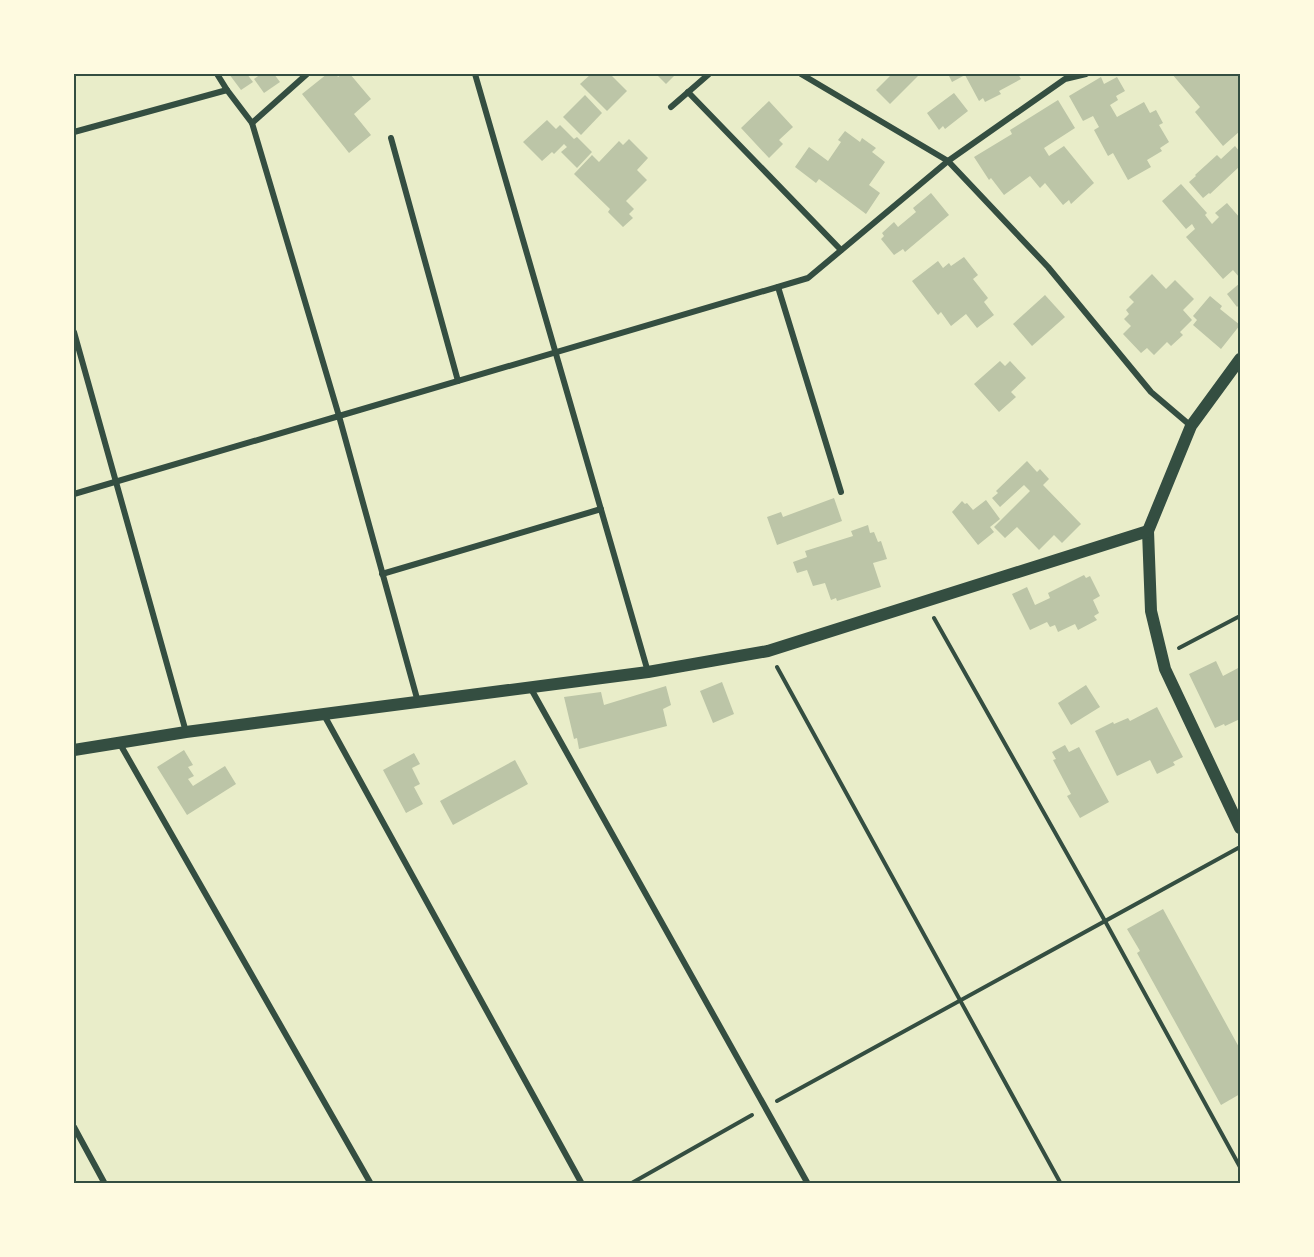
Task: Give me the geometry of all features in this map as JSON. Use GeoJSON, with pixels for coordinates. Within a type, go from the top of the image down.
{"type":"FeatureCollection","features":[{"type":"Feature","properties":{"kind":"main road"},"geometry":{"type":"LineString","coordinates":[[1239,364],[1191,426],[1148,531],[1151,611],[1165,669],[1240,828]]}},
{"type":"Feature","properties":{"kind":"main road"},"geometry":{"type":"LineString","coordinates":[[74,750],[186,732],[648,672],[768,651],[1148,531]]}},
{"type":"Feature","properties":{"kind":"street"},"geometry":{"type":"LineString","coordinates":[[217,74],[252,123],[339,416],[417,702]]}},
{"type":"Feature","properties":{"kind":"street"},"geometry":{"type":"LineString","coordinates":[[252,123],[307,74]]}},
{"type":"Feature","properties":{"kind":"street"},"geometry":{"type":"LineString","coordinates":[[475,74],[648,672]]}},
{"type":"Feature","properties":{"kind":"street"},"geometry":{"type":"LineString","coordinates":[[671,107],[709,74]]}},
{"type":"Feature","properties":{"kind":"street"},"geometry":{"type":"LineString","coordinates":[[801,74],[948,161],[1048,267],[1151,392],[1191,426]]}},
{"type":"Feature","properties":{"kind":"street"},"geometry":{"type":"LineString","coordinates":[[74,494],[808,278],[948,161],[1065,79],[1086,74]]}},
{"type":"Feature","properties":{"kind":"street"},"geometry":{"type":"LineString","coordinates":[[74,132],[227,90]]}},
{"type":"Feature","properties":{"kind":"street"},"geometry":{"type":"LineString","coordinates":[[688,92],[841,250]]}},
{"type":"Feature","properties":{"kind":"street"},"geometry":{"type":"LineString","coordinates":[[391,138],[458,381]]}},
{"type":"Feature","properties":{"kind":"street"},"geometry":{"type":"LineString","coordinates":[[778,287],[841,492]]}},
{"type":"Feature","properties":{"kind":"street"},"geometry":{"type":"LineString","coordinates":[[74,332],[186,732]]}},
{"type":"Feature","properties":{"kind":"street"},"geometry":{"type":"LineString","coordinates":[[382,574],[601,509]]}},
{"type":"Feature","properties":{"kind":"street"},"geometry":{"type":"LineString","coordinates":[[530,687],[808,1184]]}},
{"type":"Feature","properties":{"kind":"street"},"geometry":{"type":"LineString","coordinates":[[324,714],[582,1184]]}},
{"type":"Feature","properties":{"kind":"street"},"geometry":{"type":"LineString","coordinates":[[120,744],[371,1184]]}},
{"type":"Feature","properties":{"kind":"street"},"geometry":{"type":"LineString","coordinates":[[74,1127],[105,1184]]}},
{"type":"Feature","properties":{"kind":"path"},"geometry":{"type":"LineString","coordinates":[[925,601],[1240,1167]]}},
{"type":"Feature","properties":{"kind":"path"},"geometry":{"type":"LineString","coordinates":[[1162,656],[1240,616]]}},
{"type":"Feature","properties":{"kind":"path"},"geometry":{"type":"LineString","coordinates":[[768,651],[1061,1184]]}},
{"type":"Feature","properties":{"kind":"path"},"geometry":{"type":"LineString","coordinates":[[630,1184],[765,1107],[1240,847]]}},
{"type":"Feature","properties":{"kind":"building"},"geometry":{"type":"Polygon","coordinates":[[[229,74],[247,74],[253,82],[241,90],[229,74]]]}},
{"type":"Feature","properties":{"kind":"building"},"geometry":{"type":"Polygon","coordinates":[[[261,74],[274,74],[280,82],[264,93],[254,79],[261,74]]]}},
{"type":"Feature","properties":{"kind":"building"},"geometry":{"type":"Polygon","coordinates":[[[327,74],[336,74],[338,77],[342,74],[350,74],[371,99],[354,114],[371,135],[349,153],[302,94],[327,74]]]}},
{"type":"Feature","properties":{"kind":"building"},"geometry":{"type":"Polygon","coordinates":[[[591,74],[610,74],[627,91],[607,111],[580,84],[591,74]]]}},
{"type":"Feature","properties":{"kind":"building"},"geometry":{"type":"Polygon","coordinates":[[[656,74],[676,74],[666,84],[656,74]]]}},
{"type":"Feature","properties":{"kind":"building"},"geometry":{"type":"Polygon","coordinates":[[[892,74],[919,75],[890,104],[876,90],[892,74]]]}},
{"type":"Feature","properties":{"kind":"building"},"geometry":{"type":"Polygon","coordinates":[[[948,74],[1018,74],[1021,79],[999,91],[1001,94],[985,102],[983,98],[979,101],[965,75],[952,82],[948,74]]]}},
{"type":"Feature","properties":{"kind":"building"},"geometry":{"type":"Polygon","coordinates":[[[1172,74],[1240,74],[1240,131],[1223,146],[1195,112],[1200,107],[1172,74]]]}},
{"type":"Feature","properties":{"kind":"building"},"geometry":{"type":"Polygon","coordinates":[[[1101,77],[1104,84],[1117,77],[1125,91],[1116,96],[1118,100],[1110,105],[1117,117],[1144,102],[1150,113],[1156,110],[1163,123],[1159,125],[1169,142],[1160,148],[1162,151],[1147,160],[1151,167],[1128,180],[1113,153],[1108,156],[1094,130],[1099,127],[1093,116],[1083,121],[1069,96],[1101,77]]]}},
{"type":"Feature","properties":{"kind":"building"},"geometry":{"type":"Polygon","coordinates":[[[954,93],[968,111],[945,129],[943,126],[939,130],[927,113],[954,93]]]}},
{"type":"Feature","properties":{"kind":"building"},"geometry":{"type":"Polygon","coordinates":[[[585,95],[602,113],[581,135],[563,117],[585,95]]]}},
{"type":"Feature","properties":{"kind":"building"},"geometry":{"type":"Polygon","coordinates":[[[1058,100],[1075,128],[1044,148],[1049,156],[1064,146],[1094,183],[1071,204],[1069,200],[1063,205],[1045,183],[1040,188],[1030,176],[1004,195],[991,178],[989,180],[974,157],[1012,134],[1010,130],[1058,100]]]}},
{"type":"Feature","properties":{"kind":"building"},"geometry":{"type":"Polygon","coordinates":[[[769,101],[793,127],[779,140],[783,144],[769,158],[741,128],[769,101]]]}},
{"type":"Feature","properties":{"kind":"building"},"geometry":{"type":"Polygon","coordinates":[[[547,120],[556,129],[560,125],[574,139],[577,137],[592,152],[577,168],[561,152],[567,147],[564,144],[542,161],[523,142],[547,120]]]}},
{"type":"Feature","properties":{"kind":"building"},"geometry":{"type":"Polygon","coordinates":[[[845,131],[860,142],[862,138],[876,148],[872,152],[885,162],[869,185],[880,193],[866,214],[819,179],[816,183],[795,167],[809,147],[828,161],[841,142],[838,140],[845,131]]]}},
{"type":"Feature","properties":{"kind":"building"},"geometry":{"type":"Polygon","coordinates":[[[629,139],[648,158],[637,170],[647,180],[626,201],[634,209],[629,214],[633,218],[623,227],[608,212],[610,209],[574,174],[592,155],[599,162],[619,141],[623,145],[629,139]]]}},
{"type":"Feature","properties":{"kind":"building"},"geometry":{"type":"Polygon","coordinates":[[[1235,146],[1240,152],[1240,166],[1203,198],[1189,182],[1217,155],[1221,159],[1235,146]]]}},
{"type":"Feature","properties":{"kind":"building"},"geometry":{"type":"Polygon","coordinates":[[[1181,184],[1207,213],[1205,215],[1212,224],[1219,217],[1215,213],[1227,203],[1240,218],[1240,278],[1233,270],[1223,279],[1186,237],[1195,229],[1192,224],[1186,229],[1162,201],[1181,184]]]}},
{"type":"Feature","properties":{"kind":"building"},"geometry":{"type":"Polygon","coordinates":[[[931,193],[949,215],[905,252],[903,249],[894,255],[881,239],[884,236],[882,233],[894,222],[898,227],[916,212],[913,208],[931,193]]]}},
{"type":"Feature","properties":{"kind":"building"},"geometry":{"type":"Polygon","coordinates":[[[964,257],[978,275],[973,279],[988,298],[984,302],[994,315],[977,328],[966,314],[951,326],[941,312],[938,315],[912,281],[938,261],[943,268],[949,263],[951,266],[964,257]]]}},
{"type":"Feature","properties":{"kind":"building"},"geometry":{"type":"Polygon","coordinates":[[[1152,274],[1166,289],[1175,280],[1194,299],[1183,310],[1192,320],[1180,332],[1183,335],[1171,346],[1167,342],[1154,355],[1147,348],[1141,353],[1123,334],[1131,326],[1124,319],[1129,314],[1126,310],[1134,302],[1129,297],[1152,274]]]}},
{"type":"Feature","properties":{"kind":"building"},"geometry":{"type":"Polygon","coordinates":[[[1240,283],[1240,304],[1237,307],[1227,294],[1240,283]]]}},
{"type":"Feature","properties":{"kind":"building"},"geometry":{"type":"Polygon","coordinates":[[[1045,295],[1065,317],[1032,346],[1013,324],[1045,295]]]}},
{"type":"Feature","properties":{"kind":"building"},"geometry":{"type":"Polygon","coordinates":[[[1210,296],[1222,306],[1220,309],[1240,325],[1221,349],[1193,325],[1197,320],[1193,316],[1210,296]]]}},
{"type":"Feature","properties":{"kind":"building"},"geometry":{"type":"Polygon","coordinates":[[[1000,361],[1005,366],[1010,361],[1026,378],[1011,392],[1016,397],[999,412],[974,384],[1000,361]]]}},
{"type":"Feature","properties":{"kind":"building"},"geometry":{"type":"Polygon","coordinates":[[[1027,461],[1037,472],[1040,469],[1049,479],[1043,485],[1081,524],[1062,543],[1054,535],[1039,550],[1017,527],[1005,538],[994,527],[1030,491],[1024,485],[1000,507],[992,498],[998,493],[996,491],[1027,461]]]}},
{"type":"Feature","properties":{"kind":"building"},"geometry":{"type":"Polygon","coordinates":[[[834,498],[842,521],[777,545],[767,517],[781,512],[783,517],[834,498]]]}},
{"type":"Feature","properties":{"kind":"building"},"geometry":{"type":"Polygon","coordinates":[[[986,500],[1000,519],[990,527],[994,532],[978,545],[952,512],[962,501],[973,510],[986,500]]]}},
{"type":"Feature","properties":{"kind":"building"},"geometry":{"type":"Polygon","coordinates":[[[868,525],[870,533],[874,532],[878,542],[881,541],[887,559],[873,563],[881,587],[837,601],[836,598],[831,600],[825,583],[813,586],[807,570],[797,573],[793,562],[807,557],[805,551],[853,536],[851,531],[868,525]]]}},
{"type":"Feature","properties":{"kind":"building"},"geometry":{"type":"Polygon","coordinates":[[[1084,575],[1086,578],[1090,576],[1100,596],[1093,600],[1099,613],[1094,616],[1097,620],[1078,630],[1075,624],[1058,632],[1055,625],[1050,627],[1047,622],[1030,630],[1012,594],[1027,587],[1035,605],[1050,598],[1048,593],[1084,575]]]}},
{"type":"Feature","properties":{"kind":"building"},"geometry":{"type":"Polygon","coordinates":[[[1216,661],[1223,676],[1240,667],[1240,719],[1215,728],[1189,674],[1216,661]]]}},
{"type":"Feature","properties":{"kind":"building"},"geometry":{"type":"Polygon","coordinates":[[[722,682],[734,714],[713,723],[700,691],[722,682]]]}},
{"type":"Feature","properties":{"kind":"building"},"geometry":{"type":"Polygon","coordinates":[[[1086,685],[1100,707],[1071,725],[1058,703],[1086,685]]]}},
{"type":"Feature","properties":{"kind":"building"},"geometry":{"type":"Polygon","coordinates":[[[666,686],[671,705],[663,709],[667,726],[579,749],[577,738],[574,739],[564,697],[601,692],[604,705],[666,686]]]}},
{"type":"Feature","properties":{"kind":"building"},"geometry":{"type":"Polygon","coordinates":[[[1157,707],[1183,757],[1173,762],[1175,765],[1157,774],[1150,760],[1117,776],[1095,731],[1113,722],[1114,724],[1128,718],[1130,721],[1157,707]]]}},
{"type":"Feature","properties":{"kind":"building"},"geometry":{"type":"Polygon","coordinates":[[[1065,745],[1069,752],[1079,747],[1109,802],[1080,818],[1067,796],[1071,794],[1053,760],[1056,759],[1052,752],[1065,745]]]}},
{"type":"Feature","properties":{"kind":"building"},"geometry":{"type":"Polygon","coordinates":[[[184,750],[193,765],[188,767],[194,776],[188,779],[193,786],[225,766],[236,784],[187,815],[157,767],[184,750]]]}},
{"type":"Feature","properties":{"kind":"building"},"geometry":{"type":"Polygon","coordinates":[[[414,753],[420,764],[412,768],[420,784],[414,787],[423,804],[406,813],[383,770],[414,753]]]}},
{"type":"Feature","properties":{"kind":"building"},"geometry":{"type":"Polygon","coordinates":[[[515,760],[528,784],[453,825],[440,801],[515,760]]]}},
{"type":"Feature","properties":{"kind":"building"},"geometry":{"type":"Polygon","coordinates":[[[1163,909],[1240,1049],[1240,1094],[1221,1105],[1137,953],[1140,951],[1127,929],[1163,909]]]}}]}
